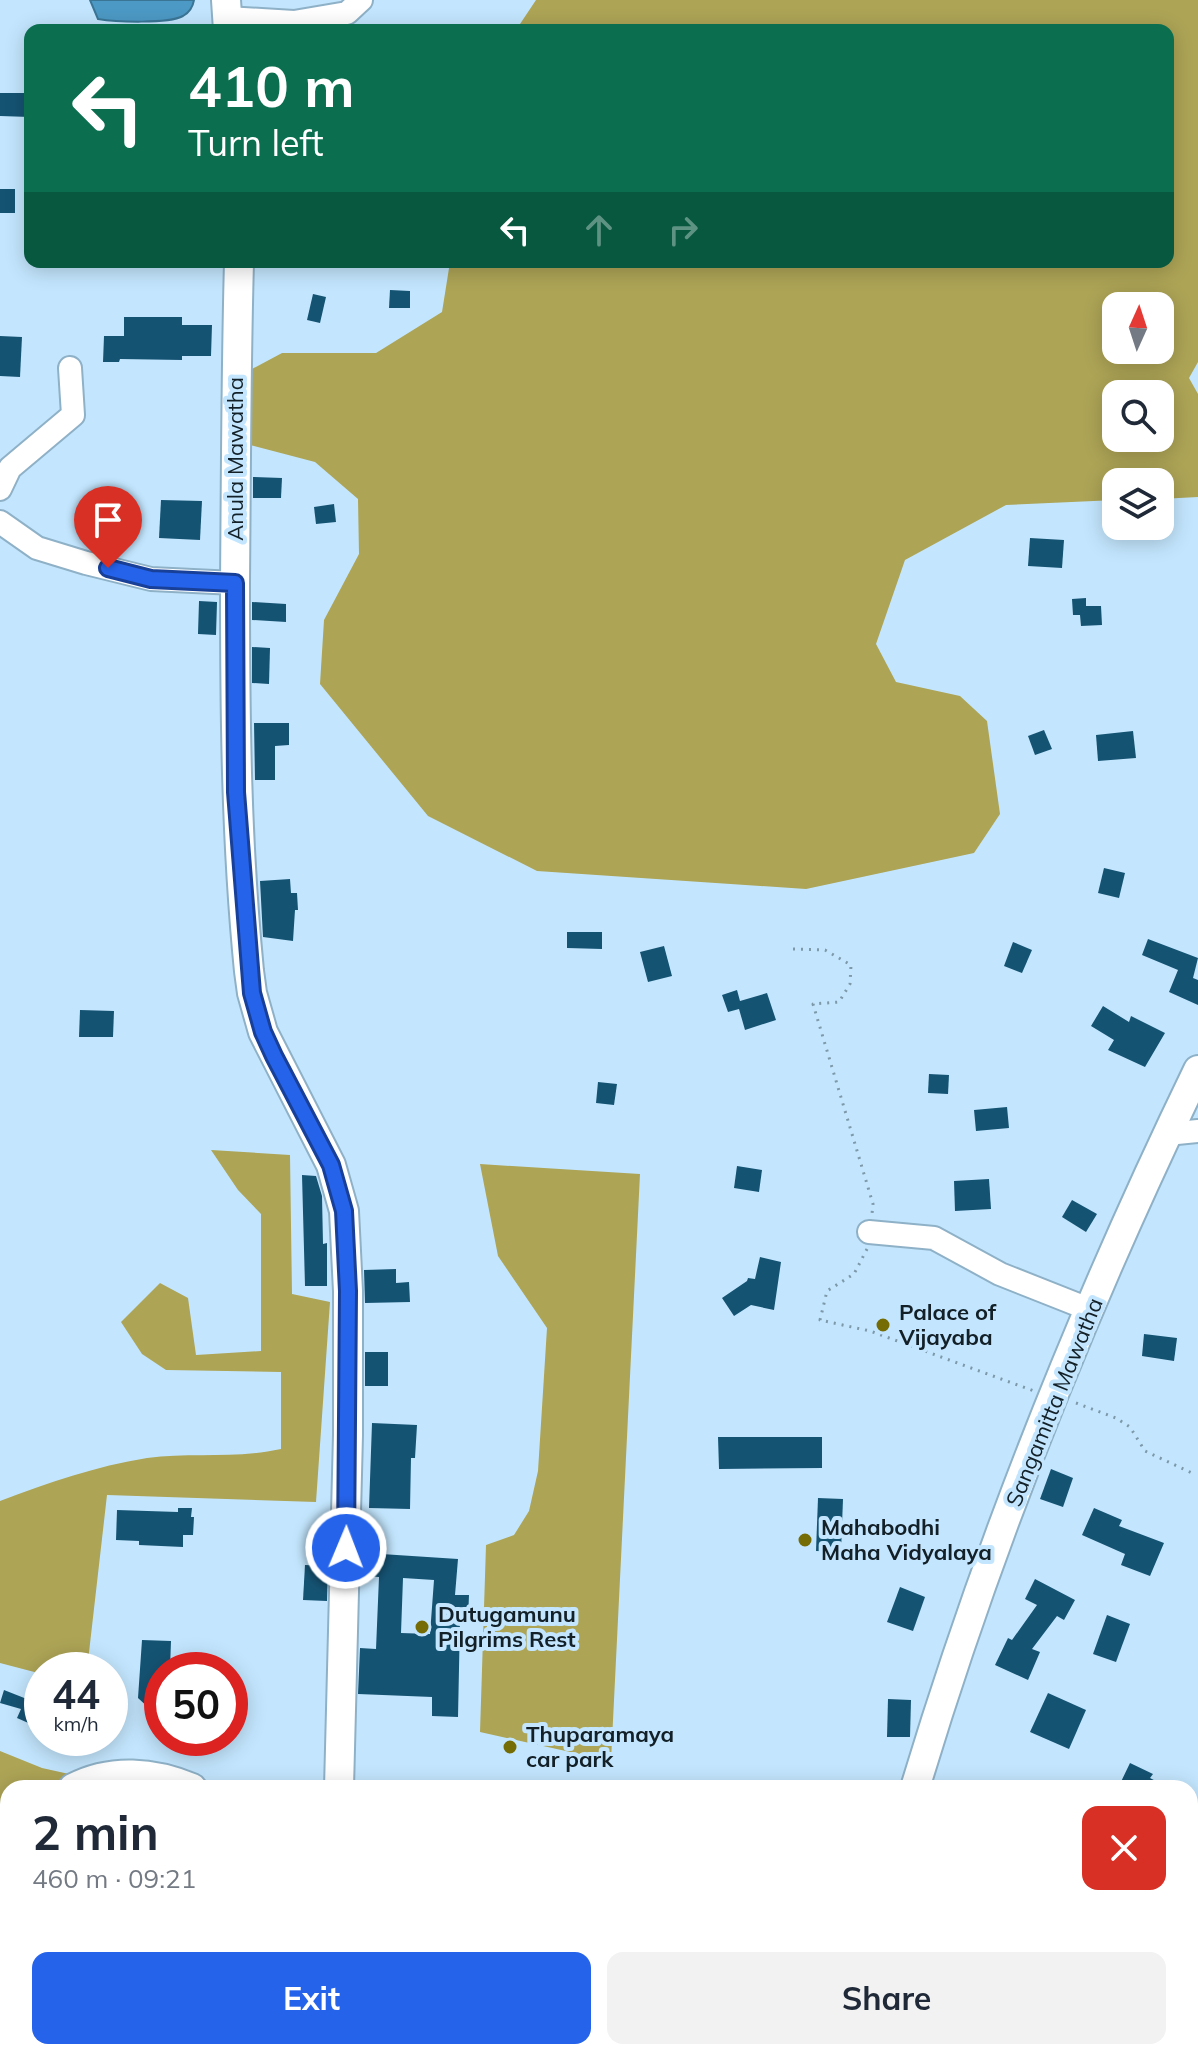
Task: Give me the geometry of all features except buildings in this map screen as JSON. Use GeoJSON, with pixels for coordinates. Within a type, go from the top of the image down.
{"type":"FeatureCollection","features":[{"type":"Feature","properties":{"kind":"main road","name":"Anula Mawatha"},"geometry":{"type":"LineString","coordinates":[[239,268],[235,390],[236,792],[252,993],[268,1044],[335,1174],[345,1229],[348,1435],[339,1780]]}},
{"type":"Feature","properties":{"kind":"main road","name":"Sangamitta Mawatha"},"geometry":{"type":"LineString","coordinates":[[918,1780],[957,1654],[1054,1398],[1167,1134],[1198,1070]]}},
{"type":"Feature","properties":{"kind":"main road"},"geometry":{"type":"LineString","coordinates":[[92,1780],[132,1774],[170,1780]]}},
{"type":"Feature","properties":{"kind":"street"},"geometry":{"type":"LineString","coordinates":[[227,16],[294,22],[347,13],[361,0]]}},
{"type":"Feature","properties":{"kind":"street"},"geometry":{"type":"LineString","coordinates":[[0,489],[10,468],[73,415],[70,368]]}},
{"type":"Feature","properties":{"kind":"street"},"geometry":{"type":"LineString","coordinates":[[0,522],[37,548],[86,563],[151,579],[235,583]]}},
{"type":"Feature","properties":{"kind":"street"},"geometry":{"type":"LineString","coordinates":[[1167,1134],[1198,1131]]}},
{"type":"Feature","properties":{"kind":"street"},"geometry":{"type":"LineString","coordinates":[[869,1232],[934,1238],[1000,1274],[1091,1310]]}},
{"type":"Feature","properties":{"kind":"path"},"geometry":{"type":"LineString","coordinates":[[793,949],[825,950],[851,965],[850,984],[839,1002],[813,1004],[873,1204],[868,1248],[862,1262],[854,1274],[827,1291],[820,1320],[870,1331],[1116,1418],[1130,1427],[1145,1451],[1192,1473]]}},
{"type":"Feature","properties":{"kind":"shaded area"},"geometry":{"type":"Polygon","coordinates":[[[536,0],[1198,0],[1198,362],[1189,378],[1198,394],[1198,497],[1174,498],[1174,468],[1102,468],[1102,501],[1006,505],[905,560],[876,644],[896,682],[960,696],[987,721],[1000,814],[974,853],[806,889],[537,871],[428,816],[320,684],[324,620],[359,554],[358,499],[315,462],[246,444],[252,369],[282,353],[376,353],[442,312],[449,268],[1174,268],[1174,24],[520,24],[536,0]]]}},
{"type":"Feature","properties":{"kind":"shaded area"},"geometry":{"type":"Polygon","coordinates":[[[211,1150],[290,1155],[292,1294],[330,1302],[316,1502],[107,1495],[89,1652],[24,1652],[24,1669],[0,1663],[0,1501],[128,1461],[281,1449],[281,1372],[166,1370],[142,1354],[121,1322],[160,1283],[188,1298],[196,1355],[261,1351],[261,1214],[238,1190],[211,1150]]]}},
{"type":"Feature","properties":{"kind":"shaded area"},"geometry":{"type":"Polygon","coordinates":[[[480,1164],[640,1174],[611,1761],[480,1732],[486,1545],[514,1535],[529,1511],[538,1471],[547,1328],[498,1256],[480,1164]]]}},
{"type":"Feature","properties":{"kind":"shaded area"},"geometry":{"type":"Polygon","coordinates":[[[0,1751],[42,1768],[69,1774],[62,1780],[0,1780],[0,1751]]]}},
{"type":"Feature","properties":{"kind":"water"},"geometry":{"type":"Polygon","coordinates":[[[90,0],[194,0],[188,13],[176,19],[142,22],[98,19],[90,0]]]}},
{"type":"Feature","properties":{"kind":"place","name":"Palace of Vijayaba"},"geometry":{"type":"Point","coordinates":[883,1325]}},
{"type":"Feature","properties":{"kind":"place","name":"Mahabodhi Maha Vidyalaya"},"geometry":{"type":"Point","coordinates":[805,1540]}},
{"type":"Feature","properties":{"kind":"place","name":"Dutugamunu Pilgrims Rest"},"geometry":{"type":"Point","coordinates":[422,1627]}},
{"type":"Feature","properties":{"kind":"place","name":"Thuparamaya car park"},"geometry":{"type":"Point","coordinates":[510,1747]}},
{"type":"Feature","properties":{"kind":"route"},"geometry":{"type":"LineString","coordinates":[[108,568],[151,579],[235,583],[236,792],[252,993],[263,1032],[274,1056],[335,1174],[344,1211],[348,1291],[346,1548]]}}]}
